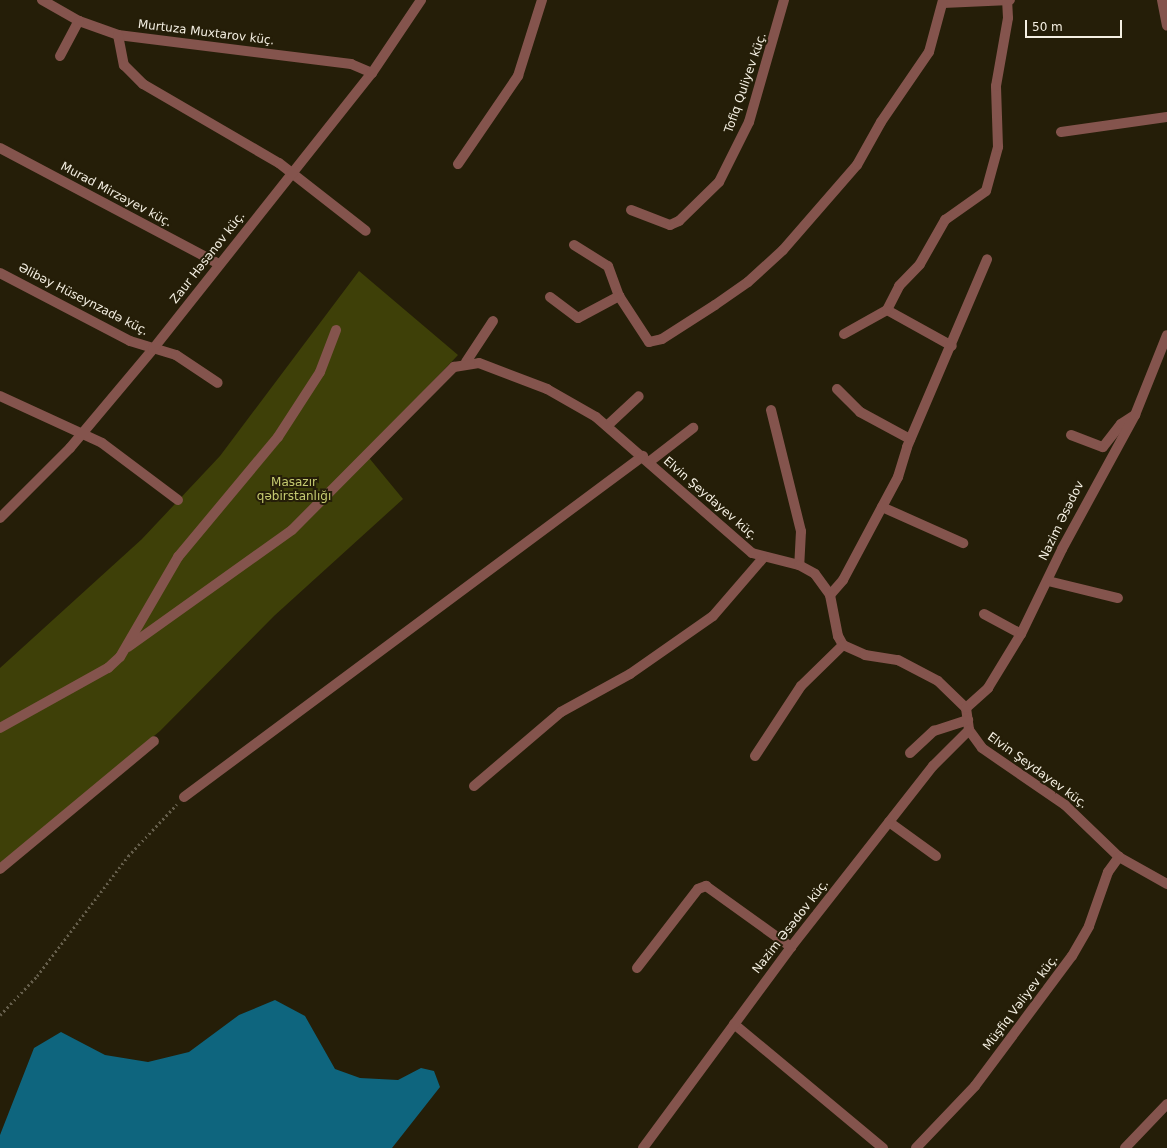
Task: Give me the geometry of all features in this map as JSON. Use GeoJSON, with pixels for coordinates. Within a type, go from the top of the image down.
{"type":"FeatureCollection","features":[{"type":"Feature","properties":{"kind":"street","name":"Murtuza Muxtarov küç."},"geometry":{"type":"LineString","coordinates":[[42,0],[79,21],[118,35],[351,64],[372,73]]}},
{"type":"Feature","properties":{"kind":"street","name":"Zaur Həsənov küç."},"geometry":{"type":"LineString","coordinates":[[0,518],[81,434],[153,349],[372,73],[421,0]]}},
{"type":"Feature","properties":{"kind":"street"},"geometry":{"type":"LineString","coordinates":[[458,164],[518,76],[542,0]]}},
{"type":"Feature","properties":{"kind":"street","name":"Tofiq Quliyev küç."},"geometry":{"type":"LineString","coordinates":[[632,210],[670,225],[679,221],[719,182],[749,122],[784,0]]}},
{"type":"Feature","properties":{"kind":"street"},"geometry":{"type":"LineString","coordinates":[[574,245],[608,266],[619,296],[644,337],[655,342],[765,268],[857,165],[881,122],[929,52],[943,1],[1008,0],[1008,18],[996,86],[998,147],[986,191],[945,220],[920,264],[899,286],[887,310],[844,334]]}},
{"type":"Feature","properties":{"kind":"street"},"geometry":{"type":"LineString","coordinates":[[1162,0],[1167,26]]}},
{"type":"Feature","properties":{"kind":"street"},"geometry":{"type":"LineString","coordinates":[[60,56],[79,21]]}},
{"type":"Feature","properties":{"kind":"street"},"geometry":{"type":"LineString","coordinates":[[118,35],[124,66],[143,84],[293,173],[366,231]]}},
{"type":"Feature","properties":{"kind":"street"},"geometry":{"type":"LineString","coordinates":[[1061,132],[1167,117]]}},
{"type":"Feature","properties":{"kind":"street","name":"Murad Mirzəyev küç."},"geometry":{"type":"LineString","coordinates":[[0,148],[219,264]]}},
{"type":"Feature","properties":{"kind":"street"},"geometry":{"type":"LineString","coordinates":[[830,595],[843,580],[898,477],[910,439],[952,346],[987,259]]}},
{"type":"Feature","properties":{"kind":"street","name":"Əlibəy Hüseynzadə küç."},"geometry":{"type":"LineString","coordinates":[[0,273],[130,340],[153,349],[176,355],[218,383]]}},
{"type":"Feature","properties":{"kind":"street"},"geometry":{"type":"LineString","coordinates":[[550,298],[578,318],[619,296]]}},
{"type":"Feature","properties":{"kind":"street"},"geometry":{"type":"LineString","coordinates":[[887,310],[952,346]]}},
{"type":"Feature","properties":{"kind":"street"},"geometry":{"type":"LineString","coordinates":[[0,728],[108,668],[128,647],[292,530],[444,376],[466,362],[493,321]]}},
{"type":"Feature","properties":{"kind":"street"},"geometry":{"type":"LineString","coordinates":[[128,647],[154,594],[178,557],[278,437],[320,372],[336,330]]}},
{"type":"Feature","properties":{"kind":"street","name":"Nazim Əsədov"},"geometry":{"type":"LineString","coordinates":[[966,708],[988,688],[1021,634],[1094,486],[1135,415],[1167,335]]}},
{"type":"Feature","properties":{"kind":"street","name":"Elvin Şeydayev küç."},"geometry":{"type":"LineString","coordinates":[[466,362],[479,363],[548,390],[608,426],[741,545],[763,558],[798,565],[815,574],[830,595],[838,636],[843,645]]}},
{"type":"Feature","properties":{"kind":"street"},"geometry":{"type":"LineString","coordinates":[[837,388],[860,412],[910,439]]}},
{"type":"Feature","properties":{"kind":"street"},"geometry":{"type":"LineString","coordinates":[[0,396],[102,443],[178,500]]}},
{"type":"Feature","properties":{"kind":"street"},"geometry":{"type":"LineString","coordinates":[[608,426],[639,396]]}},
{"type":"Feature","properties":{"kind":"street"},"geometry":{"type":"LineString","coordinates":[[771,410],[801,531],[798,565]]}},
{"type":"Feature","properties":{"kind":"street"},"geometry":{"type":"LineString","coordinates":[[1071,435],[1103,447],[1121,424],[1135,415]]}},
{"type":"Feature","properties":{"kind":"street"},"geometry":{"type":"LineString","coordinates":[[184,797],[646,459],[693,428]]}},
{"type":"Feature","properties":{"kind":"street"},"geometry":{"type":"LineString","coordinates":[[882,507],[963,543]]}},
{"type":"Feature","properties":{"kind":"street"},"geometry":{"type":"LineString","coordinates":[[474,786],[561,712],[630,674],[713,616],[763,558]]}},
{"type":"Feature","properties":{"kind":"street"},"geometry":{"type":"LineString","coordinates":[[1048,581],[1118,598]]}},
{"type":"Feature","properties":{"kind":"street"},"geometry":{"type":"LineString","coordinates":[[984,614],[1021,634]]}},
{"type":"Feature","properties":{"kind":"street"},"geometry":{"type":"LineString","coordinates":[[755,756],[801,686],[843,645],[865,655],[898,660],[921,670],[953,693],[966,708]]}},
{"type":"Feature","properties":{"kind":"street","name":"Elvin Şeydayev küç."},"geometry":{"type":"LineString","coordinates":[[966,708],[968,725],[982,748],[1065,805],[1118,857],[1167,884]]}},
{"type":"Feature","properties":{"kind":"street"},"geometry":{"type":"LineString","coordinates":[[910,753],[934,731],[968,725]]}},
{"type":"Feature","properties":{"kind":"street","name":"Nazim Əsədov küç."},"geometry":{"type":"LineString","coordinates":[[643,1148],[791,947],[933,766],[968,725]]}},
{"type":"Feature","properties":{"kind":"street"},"geometry":{"type":"LineString","coordinates":[[0,869],[154,741]]}},
{"type":"Feature","properties":{"kind":"street"},"geometry":{"type":"LineString","coordinates":[[889,822],[936,856]]}},
{"type":"Feature","properties":{"kind":"street","name":"Müşfiq Vəliyev küç."},"geometry":{"type":"LineString","coordinates":[[916,1148],[975,1086],[1072,956],[1089,926],[1108,872],[1118,857]]}},
{"type":"Feature","properties":{"kind":"street"},"geometry":{"type":"LineString","coordinates":[[637,968],[698,889],[706,886],[791,947]]}},
{"type":"Feature","properties":{"kind":"street"},"geometry":{"type":"LineString","coordinates":[[734,1024],[883,1148]]}},
{"type":"Feature","properties":{"kind":"street"},"geometry":{"type":"LineString","coordinates":[[1125,1148],[1167,1104]]}},
{"type":"Feature","properties":{"kind":"path"},"geometry":{"type":"LineString","coordinates":[[0,1015],[36,976],[128,856],[184,797]]}},
{"type":"Feature","properties":{"kind":"green space","name":"Masazır qəbirstanlığı"},"geometry":{"type":"Polygon","coordinates":[[[359,271],[458,355],[365,453],[403,499],[274,616],[160,731],[0,864],[0,668],[142,539],[220,456],[359,271]]]}},
{"type":"Feature","properties":{"kind":"water"},"geometry":{"type":"Polygon","coordinates":[[[275,1000],[305,1016],[335,1069],[360,1078],[398,1080],[421,1068],[434,1071],[440,1087],[392,1148],[0,1148],[0,1135],[34,1048],[61,1032],[105,1055],[148,1062],[189,1052],[239,1015],[275,1000]]]}}]}
